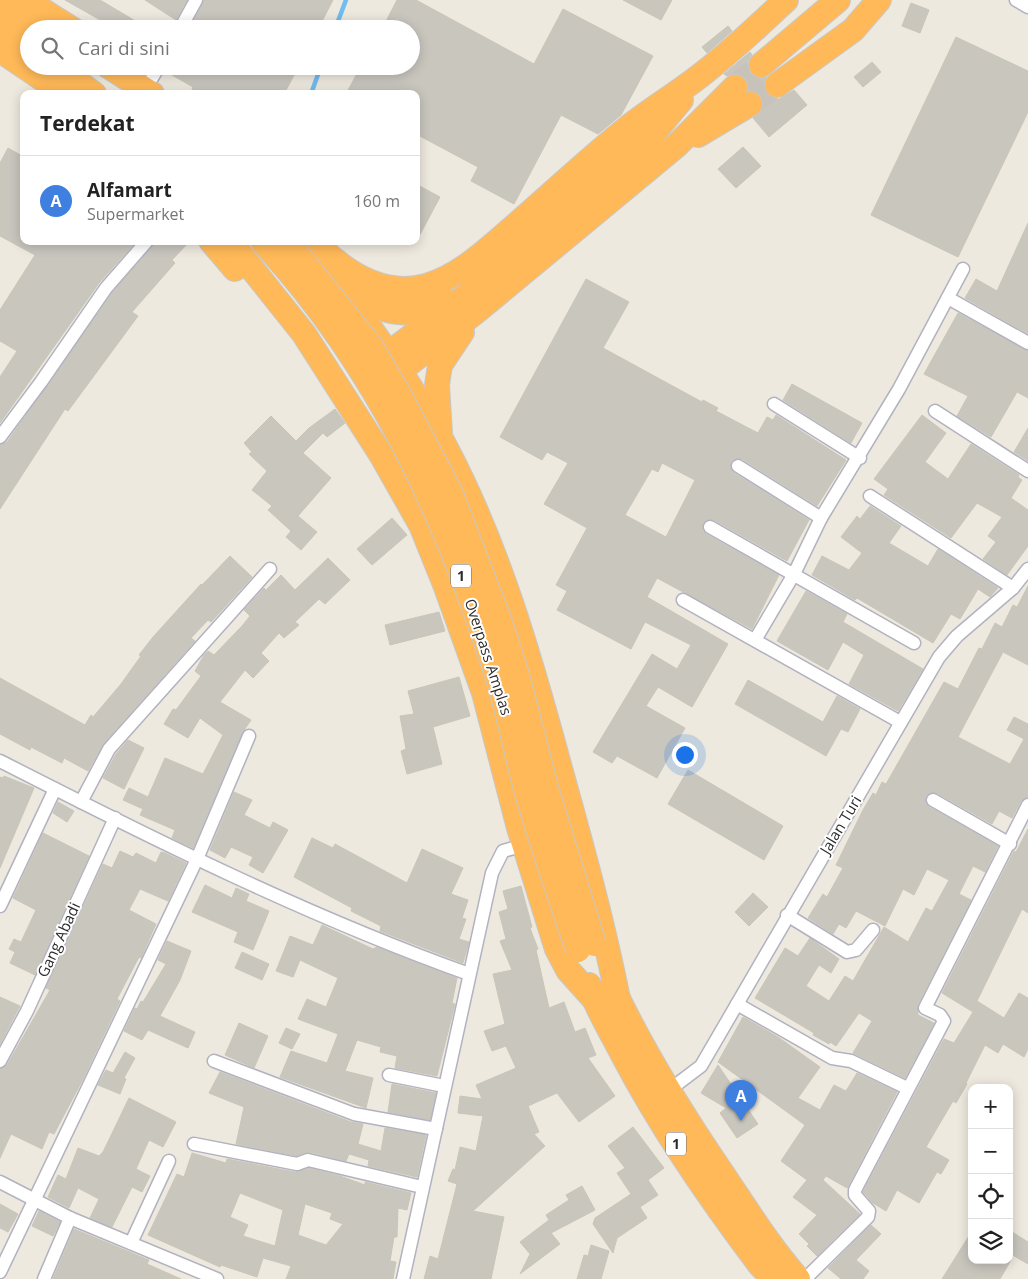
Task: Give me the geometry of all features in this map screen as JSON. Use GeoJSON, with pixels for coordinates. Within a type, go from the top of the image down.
{"type":"FeatureCollection","features":[{"type":"Feature","properties":{"kind":"highway"},"geometry":{"type":"LineString","coordinates":[[26,0],[58,20]]}},
{"type":"Feature","properties":{"kind":"highway"},"geometry":{"type":"LineString","coordinates":[[319,245],[331,257],[363,279],[378,286],[394,289],[425,286],[449,276],[479,257],[630,126],[701,76],[786,0]]}},
{"type":"Feature","properties":{"kind":"highway"},"geometry":{"type":"LineString","coordinates":[[761,65],[838,0]]}},
{"type":"Feature","properties":{"kind":"highway"},"geometry":{"type":"LineString","coordinates":[[777,85],[853,30],[879,0]]}},
{"type":"Feature","properties":{"kind":"highway"},"geometry":{"type":"LineString","coordinates":[[0,7],[24,20]]}},
{"type":"Feature","properties":{"kind":"highway"},"geometry":{"type":"LineString","coordinates":[[0,30],[20,42]]}},
{"type":"Feature","properties":{"kind":"highway"},"geometry":{"type":"LineString","coordinates":[[0,50],[20,64]]}},
{"type":"Feature","properties":{"kind":"highway"},"geometry":{"type":"LineString","coordinates":[[0,66],[35,90]]}},
{"type":"Feature","properties":{"kind":"highway"},"geometry":{"type":"LineString","coordinates":[[37,75],[59,90]]}},
{"type":"Feature","properties":{"kind":"highway"},"geometry":{"type":"LineString","coordinates":[[68,75],[89,90]]}},
{"type":"Feature","properties":{"kind":"highway"},"geometry":{"type":"LineString","coordinates":[[104,75],[123,90]]}},
{"type":"Feature","properties":{"kind":"highway"},"geometry":{"type":"LineString","coordinates":[[149,76],[166,90]]}},
{"type":"Feature","properties":{"kind":"highway"},"geometry":{"type":"LineString","coordinates":[[352,410],[394,362],[648,140],[701,76]]}},
{"type":"Feature","properties":{"kind":"highway"},"geometry":{"type":"LineString","coordinates":[[334,383],[394,362],[478,310],[676,146],[743,95]]}},
{"type":"Feature","properties":{"kind":"highway"},"geometry":{"type":"LineString","coordinates":[[213,245],[334,383]]}},
{"type":"Feature","properties":{"kind":"highway"},"geometry":{"type":"LineString","coordinates":[[233,245],[304,334],[382,456],[421,525],[443,578],[484,693],[525,845],[557,949],[568,970],[594,999]]}},
{"type":"Feature","properties":{"kind":"highway","name":"Overpass Amplas"},"geometry":{"type":"LineString","coordinates":[[266,245],[356,359],[383,405],[433,502],[499,680],[528,796],[586,947],[618,999]]}},
{"type":"Feature","properties":{"kind":"highway","name":"Overpass Amplas"},"geometry":{"type":"LineString","coordinates":[[291,245],[372,348],[400,396],[451,494],[500,622],[517,675],[586,947],[594,999]]}},
{"type":"Feature","properties":{"kind":"highway"},"geometry":{"type":"LineString","coordinates":[[309,245],[394,362],[441,438],[496,556],[538,686],[600,912],[618,999]]}},
{"type":"Feature","properties":{"kind":"highway"},"geometry":{"type":"LineString","coordinates":[[341,287],[368,304],[387,311],[406,313],[429,310],[492,276]]}},
{"type":"Feature","properties":{"kind":"highway"},"geometry":{"type":"LineString","coordinates":[[441,438],[437,385],[440,364],[448,348],[478,310]]}},
{"type":"Feature","properties":{"kind":"highway","name":"1"},"geometry":{"type":"LineString","coordinates":[[594,999],[642,1090],[687,1165],[755,1258],[774,1279]]}},
{"type":"Feature","properties":{"kind":"highway","name":"1"},"geometry":{"type":"LineString","coordinates":[[618,999],[668,1092],[775,1253],[798,1279]]}},
{"type":"Feature","properties":{"kind":"street"},"geometry":{"type":"LineString","coordinates":[[185,20],[196,0]]}},
{"type":"Feature","properties":{"kind":"street"},"geometry":{"type":"LineString","coordinates":[[1016,0],[1028,6]]}},
{"type":"Feature","properties":{"kind":"street"},"geometry":{"type":"LineString","coordinates":[[0,437],[41,382],[106,288],[144,245]]}},
{"type":"Feature","properties":{"kind":"street"},"geometry":{"type":"LineString","coordinates":[[755,640],[794,574],[821,518],[860,458],[899,389],[963,269]]}},
{"type":"Feature","properties":{"kind":"street"},"geometry":{"type":"LineString","coordinates":[[948,298],[1028,343]]}},
{"type":"Feature","properties":{"kind":"street"},"geometry":{"type":"LineString","coordinates":[[774,404],[860,458]]}},
{"type":"Feature","properties":{"kind":"street"},"geometry":{"type":"LineString","coordinates":[[934,411],[1028,471]]}},
{"type":"Feature","properties":{"kind":"street"},"geometry":{"type":"LineString","coordinates":[[738,466],[821,518]]}},
{"type":"Feature","properties":{"kind":"street"},"geometry":{"type":"LineString","coordinates":[[870,496],[1013,588]]}},
{"type":"Feature","properties":{"kind":"street"},"geometry":{"type":"LineString","coordinates":[[710,526],[914,642]]}},
{"type":"Feature","properties":{"kind":"street"},"geometry":{"type":"LineString","coordinates":[[82,802],[109,749],[270,568]]}},
{"type":"Feature","properties":{"kind":"street","name":"Jalan Turi"},"geometry":{"type":"LineString","coordinates":[[668,1092],[701,1066],[787,915],[939,657],[957,636],[1013,588],[1028,569]]}},
{"type":"Feature","properties":{"kind":"street"},"geometry":{"type":"LineString","coordinates":[[683,600],[900,722]]}},
{"type":"Feature","properties":{"kind":"street"},"geometry":{"type":"LineString","coordinates":[[0,1272],[197,859],[249,736]]}},
{"type":"Feature","properties":{"kind":"street"},"geometry":{"type":"LineString","coordinates":[[0,762],[197,859],[353,929],[469,974]]}},
{"type":"Feature","properties":{"kind":"street"},"geometry":{"type":"LineString","coordinates":[[0,906],[55,789]]}},
{"type":"Feature","properties":{"kind":"street"},"geometry":{"type":"LineString","coordinates":[[933,800],[1010,844]]}},
{"type":"Feature","properties":{"kind":"street"},"geometry":{"type":"LineString","coordinates":[[805,1279],[868,1218],[869,1211],[855,1195],[856,1190],[907,1088],[944,1021],[940,1015],[925,1008],[1010,844],[1028,805]]}},
{"type":"Feature","properties":{"kind":"street","name":"Gang Abadi"},"geometry":{"type":"LineString","coordinates":[[0,1061],[27,1011],[115,818]]}},
{"type":"Feature","properties":{"kind":"street"},"geometry":{"type":"LineString","coordinates":[[403,1279],[492,873],[503,851],[525,845]]}},
{"type":"Feature","properties":{"kind":"street"},"geometry":{"type":"LineString","coordinates":[[787,915],[847,952],[856,950],[873,930]]}},
{"type":"Feature","properties":{"kind":"street"},"geometry":{"type":"LineString","coordinates":[[737,1004],[832,1058],[851,1061],[907,1088]]}},
{"type":"Feature","properties":{"kind":"street"},"geometry":{"type":"LineString","coordinates":[[214,1061],[354,1114],[436,1129]]}},
{"type":"Feature","properties":{"kind":"street"},"geometry":{"type":"LineString","coordinates":[[389,1075],[444,1086]]}},
{"type":"Feature","properties":{"kind":"street"},"geometry":{"type":"LineString","coordinates":[[194,1144],[297,1164],[308,1160],[422,1187]]}},
{"type":"Feature","properties":{"kind":"street"},"geometry":{"type":"LineString","coordinates":[[131,1243],[169,1161]]}},
{"type":"Feature","properties":{"kind":"street"},"geometry":{"type":"LineString","coordinates":[[0,1182],[70,1218],[217,1279]]}},
{"type":"Feature","properties":{"kind":"street"},"geometry":{"type":"LineString","coordinates":[[44,1279],[70,1218]]}},
{"type":"Feature","properties":{"kind":"building"},"geometry":{"type":"Polygon","coordinates":[[[65,0],[100,0],[134,20],[100,20],[65,0]]]}},
{"type":"Feature","properties":{"kind":"building"},"geometry":{"type":"Polygon","coordinates":[[[145,0],[187,0],[176,20],[145,0]]]}},
{"type":"Feature","properties":{"kind":"building"},"geometry":{"type":"Polygon","coordinates":[[[204,0],[333,0],[323,20],[194,20],[204,0]]]}},
{"type":"Feature","properties":{"kind":"building"},"geometry":{"type":"Polygon","coordinates":[[[397,0],[416,0],[534,64],[563,9],[653,56],[621,115],[598,134],[561,115],[514,204],[471,181],[478,167],[420,136],[420,90],[348,90],[356,75],[420,75],[420,20],[387,20],[397,0]]]}},
{"type":"Feature","properties":{"kind":"building"},"geometry":{"type":"Polygon","coordinates":[[[623,0],[672,0],[661,20],[623,0]]]}},
{"type":"Feature","properties":{"kind":"building"},"geometry":{"type":"Polygon","coordinates":[[[911,3],[929,10],[920,33],[902,26],[911,3]]]}},
{"type":"Feature","properties":{"kind":"building"},"geometry":{"type":"Polygon","coordinates":[[[728,26],[732,31],[707,53],[702,47],[728,26]]]}},
{"type":"Feature","properties":{"kind":"building"},"geometry":{"type":"Polygon","coordinates":[[[956,37],[1028,71],[1028,112],[958,257],[871,215],[956,37]]]}},
{"type":"Feature","properties":{"kind":"building"},"geometry":{"type":"Polygon","coordinates":[[[750,52],[752,55],[748,61],[748,68],[756,78],[766,77],[763,86],[766,93],[772,98],[779,99],[794,90],[807,105],[769,137],[753,118],[762,110],[764,103],[762,97],[756,92],[748,91],[748,83],[744,77],[738,74],[727,76],[724,74],[750,52]]]}},
{"type":"Feature","properties":{"kind":"building"},"geometry":{"type":"Polygon","coordinates":[[[872,62],[881,72],[863,87],[854,77],[872,62]]]}},
{"type":"Feature","properties":{"kind":"building"},"geometry":{"type":"Polygon","coordinates":[[[172,75],[294,75],[286,90],[193,90],[193,87],[172,75]]]}},
{"type":"Feature","properties":{"kind":"building"},"geometry":{"type":"Polygon","coordinates":[[[743,147],[761,166],[736,188],[718,169],[743,147]]]}},
{"type":"Feature","properties":{"kind":"building"},"geometry":{"type":"Polygon","coordinates":[[[8,148],[20,155],[20,245],[133,245],[99,283],[0,423],[0,377],[17,351],[0,341],[0,310],[35,255],[0,236],[0,163],[8,148]]]}},
{"type":"Feature","properties":{"kind":"building"},"geometry":{"type":"Polygon","coordinates":[[[420,186],[440,197],[420,234],[420,186]]]}},
{"type":"Feature","properties":{"kind":"building"},"geometry":{"type":"Polygon","coordinates":[[[1028,223],[1028,334],[965,298],[976,279],[997,291],[1028,223]]]}},
{"type":"Feature","properties":{"kind":"building"},"geometry":{"type":"Polygon","coordinates":[[[153,245],[186,245],[172,260],[175,263],[132,312],[138,316],[68,411],[65,409],[0,509],[0,445],[7,442],[112,293],[153,245]]]}},
{"type":"Feature","properties":{"kind":"building"},"geometry":{"type":"Polygon","coordinates":[[[586,279],[629,302],[603,348],[702,402],[703,400],[718,408],[716,411],[758,433],[767,417],[773,420],[776,415],[846,460],[817,506],[742,459],[735,459],[731,462],[731,469],[734,473],[809,520],[787,561],[714,520],[706,520],[703,523],[703,531],[706,534],[779,575],[752,629],[657,578],[647,597],[728,644],[692,707],[658,687],[646,706],[685,728],[657,778],[617,756],[612,763],[593,752],[652,654],[677,669],[691,645],[645,622],[631,649],[557,610],[567,591],[556,585],[587,528],[544,504],[568,463],[547,452],[542,460],[500,437],[586,279]],[[662,463],[658,472],[652,469],[625,515],[666,537],[695,480],[662,463]]]}},
{"type":"Feature","properties":{"kind":"building"},"geometry":{"type":"Polygon","coordinates":[[[958,313],[1028,351],[1028,398],[1017,392],[991,437],[957,416],[968,396],[924,374],[958,313]]]}},
{"type":"Feature","properties":{"kind":"building"},"geometry":{"type":"Polygon","coordinates":[[[792,384],[862,423],[851,443],[783,400],[792,384]]]}},
{"type":"Feature","properties":{"kind":"building"},"geometry":{"type":"Polygon","coordinates":[[[335,409],[345,423],[327,437],[323,433],[303,453],[331,478],[298,516],[317,532],[301,550],[286,537],[291,531],[268,510],[272,506],[252,490],[267,471],[249,454],[252,452],[244,443],[271,416],[296,441],[309,428],[335,409]]]}},
{"type":"Feature","properties":{"kind":"building"},"geometry":{"type":"Polygon","coordinates":[[[922,415],[946,433],[925,462],[948,479],[971,444],[1019,475],[1018,477],[1022,480],[1011,498],[1028,510],[1028,546],[1007,575],[983,559],[996,542],[988,536],[1002,517],[977,503],[951,538],[884,495],[888,489],[874,479],[922,415]]]}},
{"type":"Feature","properties":{"kind":"building"},"geometry":{"type":"Polygon","coordinates":[[[1028,428],[1028,461],[1014,452],[1028,428]]]}},
{"type":"Feature","properties":{"kind":"building"},"geometry":{"type":"Polygon","coordinates":[[[870,506],[901,526],[889,543],[928,566],[938,549],[998,588],[990,597],[978,589],[960,619],[951,614],[933,643],[857,598],[855,600],[812,575],[822,556],[849,570],[862,553],[841,537],[857,516],[860,519],[870,506]]]}},
{"type":"Feature","properties":{"kind":"building"},"geometry":{"type":"Polygon","coordinates":[[[392,518],[407,535],[372,565],[357,549],[392,518]]]}},
{"type":"Feature","properties":{"kind":"building"},"geometry":{"type":"Polygon","coordinates":[[[230,556],[252,577],[211,622],[208,620],[191,638],[195,641],[103,744],[88,771],[64,758],[62,763],[31,747],[30,750],[0,734],[0,678],[85,725],[91,715],[93,717],[121,684],[153,637],[201,584],[230,556]]]}},
{"type":"Feature","properties":{"kind":"building"},"geometry":{"type":"Polygon","coordinates":[[[328,558],[350,580],[325,604],[319,599],[295,622],[299,625],[284,638],[279,633],[261,653],[269,661],[253,678],[245,670],[220,702],[251,720],[242,733],[193,848],[172,838],[175,830],[140,815],[143,809],[123,800],[129,788],[148,797],[165,758],[203,774],[223,735],[200,718],[188,738],[164,724],[173,709],[176,710],[201,676],[195,671],[204,655],[208,651],[214,655],[242,626],[250,616],[244,610],[264,588],[266,590],[281,575],[295,590],[328,558]]]}},
{"type":"Feature","properties":{"kind":"building"},"geometry":{"type":"Polygon","coordinates":[[[1028,586],[1028,665],[1003,652],[958,737],[1010,764],[1024,739],[1007,730],[1014,717],[1028,724],[1028,797],[1021,801],[1012,818],[999,811],[992,824],[937,793],[929,793],[926,796],[926,804],[929,807],[998,846],[985,872],[973,866],[959,894],[971,900],[918,1004],[918,1015],[934,1023],[905,1078],[853,1053],[872,1021],[859,1013],[836,1046],[813,1035],[814,1033],[755,998],[785,948],[798,956],[810,938],[839,959],[831,973],[819,965],[806,986],[829,1001],[845,976],[853,981],[884,927],[908,942],[926,908],[932,911],[949,880],[927,869],[914,895],[903,889],[885,926],[856,911],[846,928],[839,924],[833,934],[808,918],[823,894],[827,897],[843,868],[836,865],[863,810],[873,793],[876,795],[882,782],[886,784],[944,682],[958,689],[979,648],[982,649],[995,623],[1002,627],[1013,605],[1017,607],[1028,586]]]}},
{"type":"Feature","properties":{"kind":"building"},"geometry":{"type":"Polygon","coordinates":[[[806,591],[847,614],[843,622],[923,669],[898,711],[849,684],[864,655],[843,642],[828,670],[777,641],[806,591]]]}},
{"type":"Feature","properties":{"kind":"building"},"geometry":{"type":"Polygon","coordinates":[[[439,612],[445,631],[390,645],[385,625],[439,612]]]}},
{"type":"Feature","properties":{"kind":"building"},"geometry":{"type":"Polygon","coordinates":[[[459,677],[470,716],[433,727],[442,764],[407,774],[401,751],[406,749],[400,716],[414,714],[408,691],[459,677]]]}},
{"type":"Feature","properties":{"kind":"building"},"geometry":{"type":"Polygon","coordinates":[[[748,680],[823,722],[837,696],[860,709],[848,732],[841,729],[826,756],[735,704],[748,680]]]}},
{"type":"Feature","properties":{"kind":"building"},"geometry":{"type":"Polygon","coordinates":[[[128,740],[144,748],[124,789],[103,778],[116,754],[128,740]]]}},
{"type":"Feature","properties":{"kind":"building"},"geometry":{"type":"Polygon","coordinates":[[[688,770],[783,826],[764,860],[668,804],[688,770]]]}},
{"type":"Feature","properties":{"kind":"building"},"geometry":{"type":"Polygon","coordinates":[[[4,776],[34,788],[0,868],[0,777],[3,778],[4,776]]]}},
{"type":"Feature","properties":{"kind":"building"},"geometry":{"type":"Polygon","coordinates":[[[234,792],[252,800],[244,815],[270,828],[273,822],[288,830],[263,873],[249,865],[253,857],[231,847],[225,858],[210,850],[234,792]]]}},
{"type":"Feature","properties":{"kind":"building"},"geometry":{"type":"Polygon","coordinates":[[[58,802],[74,811],[67,822],[53,813],[58,802]]]}},
{"type":"Feature","properties":{"kind":"building"},"geometry":{"type":"Polygon","coordinates":[[[1028,829],[1028,913],[1022,909],[977,1001],[1004,1018],[1019,993],[1028,998],[1028,1049],[1024,1057],[1003,1044],[998,1053],[985,1045],[967,1084],[956,1103],[953,1101],[926,1147],[949,1160],[941,1174],[937,1172],[919,1203],[897,1190],[886,1211],[873,1203],[863,1192],[944,1039],[954,1043],[973,1012],[942,993],[1014,851],[1016,852],[1028,829]]]}},
{"type":"Feature","properties":{"kind":"building"},"geometry":{"type":"Polygon","coordinates":[[[43,833],[89,856],[35,975],[10,963],[15,952],[9,949],[14,939],[21,942],[36,910],[13,898],[43,833]]]}},
{"type":"Feature","properties":{"kind":"building"},"geometry":{"type":"Polygon","coordinates":[[[312,838],[333,848],[335,844],[407,883],[422,849],[463,868],[451,894],[468,900],[462,918],[466,919],[459,939],[469,942],[463,963],[380,931],[381,926],[351,911],[352,908],[294,877],[312,838]]]}},
{"type":"Feature","properties":{"kind":"building"},"geometry":{"type":"Polygon","coordinates":[[[120,851],[133,857],[136,853],[156,863],[161,852],[186,863],[168,901],[140,889],[129,910],[156,924],[141,958],[139,957],[117,999],[120,1001],[83,1079],[54,1134],[49,1132],[42,1149],[11,1134],[0,1158],[0,1069],[7,1065],[50,990],[46,988],[103,864],[112,868],[120,851]]]}},
{"type":"Feature","properties":{"kind":"building"},"geometry":{"type":"Polygon","coordinates":[[[205,885],[232,898],[236,888],[249,894],[246,901],[269,911],[253,950],[234,942],[238,932],[192,912],[205,885]]]}},
{"type":"Feature","properties":{"kind":"building"},"geometry":{"type":"Polygon","coordinates":[[[521,886],[532,927],[530,928],[538,949],[536,950],[549,1008],[564,1002],[575,1032],[585,1028],[596,1055],[588,1058],[615,1096],[579,1122],[557,1093],[528,1106],[539,1132],[534,1134],[545,1146],[473,1211],[504,1217],[491,1279],[424,1279],[430,1256],[438,1259],[457,1184],[448,1181],[453,1169],[455,1170],[460,1147],[476,1151],[483,1116],[458,1113],[460,1096],[482,1099],[476,1085],[516,1068],[506,1046],[492,1051],[484,1031],[505,1024],[493,974],[512,970],[500,941],[506,939],[499,912],[508,909],[503,891],[521,886]]]}},
{"type":"Feature","properties":{"kind":"building"},"geometry":{"type":"Polygon","coordinates":[[[753,893],[768,907],[749,926],[735,912],[753,893]]]}},
{"type":"Feature","properties":{"kind":"building"},"geometry":{"type":"Polygon","coordinates":[[[322,925],[373,949],[377,947],[457,978],[452,1003],[455,1004],[437,1076],[395,1068],[397,1056],[380,1052],[381,1047],[357,1040],[345,1071],[373,1078],[366,1108],[280,1077],[291,1051],[327,1063],[338,1034],[298,1019],[307,999],[326,1007],[338,978],[300,960],[293,977],[276,971],[290,936],[313,945],[322,925]]]}},
{"type":"Feature","properties":{"kind":"building"},"geometry":{"type":"Polygon","coordinates":[[[167,941],[191,951],[180,980],[160,1016],[195,1032],[188,1048],[148,1030],[142,1040],[124,1031],[135,1008],[137,1009],[141,1001],[143,1002],[166,964],[158,960],[167,941]]]}},
{"type":"Feature","properties":{"kind":"building"},"geometry":{"type":"Polygon","coordinates":[[[242,952],[269,964],[262,980],[235,968],[242,952]]]}},
{"type":"Feature","properties":{"kind":"building"},"geometry":{"type":"Polygon","coordinates":[[[0,997],[20,1006],[0,1044],[0,997]]]}},
{"type":"Feature","properties":{"kind":"building"},"geometry":{"type":"Polygon","coordinates":[[[743,1017],[778,1037],[820,1067],[798,1098],[820,1110],[834,1085],[846,1091],[857,1073],[897,1092],[847,1188],[826,1176],[823,1180],[860,1214],[817,1256],[799,1234],[817,1215],[793,1197],[807,1180],[781,1161],[805,1125],[718,1062],[743,1017]]]}},
{"type":"Feature","properties":{"kind":"building"},"geometry":{"type":"Polygon","coordinates":[[[239,1023],[268,1036],[254,1068],[225,1055],[239,1023]]]}},
{"type":"Feature","properties":{"kind":"building"},"geometry":{"type":"Polygon","coordinates":[[[286,1028],[300,1034],[292,1049],[279,1043],[286,1028]]]}},
{"type":"Feature","properties":{"kind":"building"},"geometry":{"type":"Polygon","coordinates":[[[125,1052],[135,1058],[124,1078],[126,1079],[120,1094],[98,1085],[106,1070],[113,1073],[125,1052]]]}},
{"type":"Feature","properties":{"kind":"building"},"geometry":{"type":"Polygon","coordinates":[[[718,1065],[758,1124],[737,1138],[720,1113],[726,1108],[701,1093],[718,1065]]]}},
{"type":"Feature","properties":{"kind":"building"},"geometry":{"type":"Polygon","coordinates":[[[220,1072],[351,1122],[363,1124],[358,1144],[381,1151],[385,1128],[426,1135],[417,1177],[368,1166],[369,1160],[349,1154],[346,1161],[310,1152],[296,1156],[236,1144],[244,1107],[209,1093],[220,1072]]]}},
{"type":"Feature","properties":{"kind":"building"},"geometry":{"type":"Polygon","coordinates":[[[392,1084],[436,1093],[430,1120],[388,1112],[392,1084]]]}},
{"type":"Feature","properties":{"kind":"building"},"geometry":{"type":"Polygon","coordinates":[[[129,1098],[176,1122],[163,1147],[149,1140],[136,1169],[150,1176],[142,1192],[132,1187],[112,1227],[90,1218],[99,1199],[78,1188],[69,1208],[48,1197],[58,1175],[66,1179],[78,1148],[99,1156],[103,1152],[129,1098]]]}},
{"type":"Feature","properties":{"kind":"building"},"geometry":{"type":"Polygon","coordinates":[[[633,1127],[664,1168],[648,1180],[658,1195],[640,1207],[647,1218],[617,1238],[613,1253],[593,1224],[595,1218],[631,1194],[617,1173],[625,1168],[608,1146],[633,1127]]]}},
{"type":"Feature","properties":{"kind":"building"},"geometry":{"type":"Polygon","coordinates":[[[192,1153],[226,1163],[227,1159],[295,1172],[308,1168],[365,1185],[365,1182],[411,1193],[407,1210],[398,1208],[397,1237],[394,1237],[390,1261],[396,1262],[393,1279],[286,1279],[291,1266],[263,1258],[257,1277],[221,1265],[220,1267],[148,1235],[177,1174],[184,1177],[192,1153]],[[240,1193],[230,1217],[248,1225],[243,1236],[275,1246],[283,1210],[240,1193]],[[305,1204],[298,1235],[326,1245],[343,1224],[330,1219],[332,1213],[305,1204]]]}},
{"type":"Feature","properties":{"kind":"building"},"geometry":{"type":"Polygon","coordinates":[[[582,1186],[595,1210],[551,1233],[560,1244],[520,1274],[530,1254],[520,1242],[549,1220],[546,1215],[569,1200],[566,1195],[582,1186]]]}},
{"type":"Feature","properties":{"kind":"building"},"geometry":{"type":"Polygon","coordinates":[[[0,1204],[18,1214],[8,1232],[0,1228],[0,1204]]]}},
{"type":"Feature","properties":{"kind":"building"},"geometry":{"type":"Polygon","coordinates":[[[39,1211],[60,1222],[53,1236],[32,1226],[39,1211]]]}},
{"type":"Feature","properties":{"kind":"building"},"geometry":{"type":"Polygon","coordinates":[[[871,1225],[881,1234],[856,1260],[869,1271],[863,1279],[841,1279],[828,1268],[871,1225]]]}},
{"type":"Feature","properties":{"kind":"building"},"geometry":{"type":"Polygon","coordinates":[[[74,1229],[149,1260],[147,1264],[181,1279],[53,1279],[74,1229]]]}},
{"type":"Feature","properties":{"kind":"building"},"geometry":{"type":"Polygon","coordinates":[[[1013,1233],[1028,1242],[1028,1264],[1013,1255],[1013,1233]]]}},
{"type":"Feature","properties":{"kind":"building"},"geometry":{"type":"Polygon","coordinates":[[[968,1237],[968,1264],[1009,1264],[1000,1279],[942,1279],[968,1237]]]}},
{"type":"Feature","properties":{"kind":"building"},"geometry":{"type":"Polygon","coordinates":[[[591,1245],[609,1251],[601,1279],[577,1279],[584,1255],[588,1256],[591,1245]]]}},
{"type":"Feature","properties":{"kind":"waterway"},"geometry":{"type":"LineString","coordinates":[[338,20],[346,0]]}},
{"type":"Feature","properties":{"kind":"waterway"},"geometry":{"type":"LineString","coordinates":[[312,90],[318,75]]}},
{"type":"Feature","properties":{"kind":"tunnel"},"geometry":{"type":"LineString","coordinates":[[735,87],[761,65]]}},
{"type":"Feature","properties":{"kind":"tunnel"},"geometry":{"type":"LineString","coordinates":[[750,104],[777,85]]}},
{"type":"Feature","properties":{"kind":"place","name":"Alfamart"},"geometry":{"type":"Point","coordinates":[741,1121]}}]}
